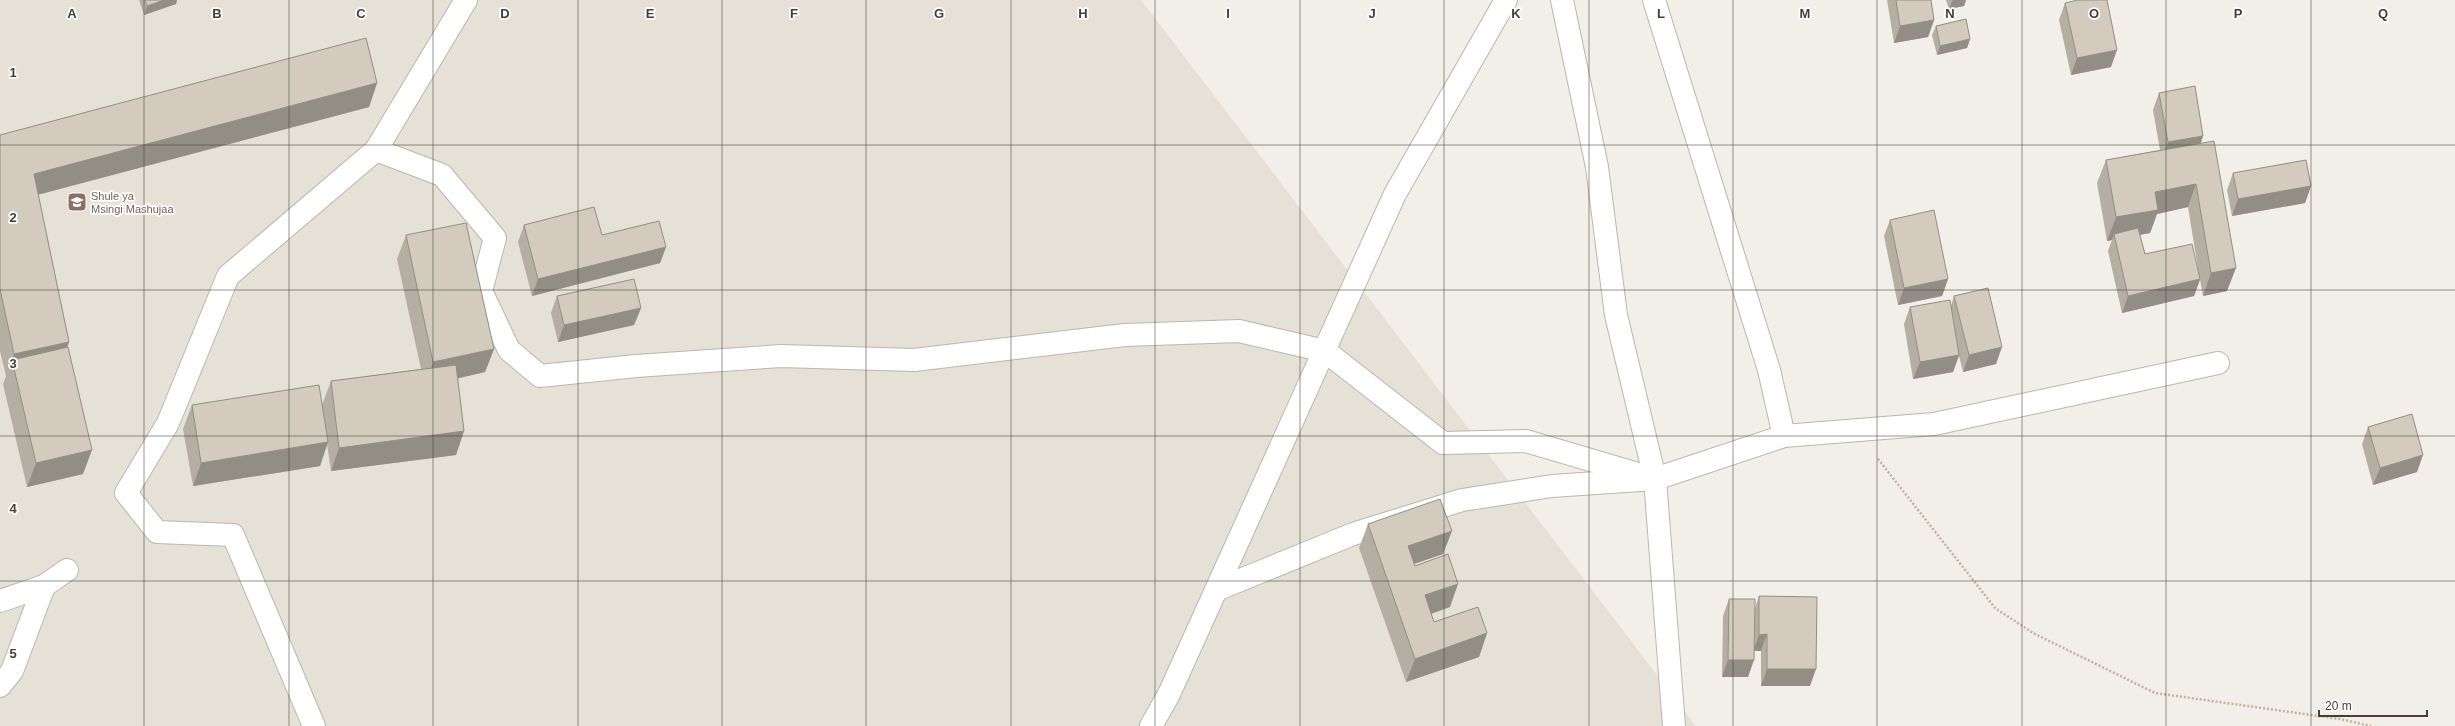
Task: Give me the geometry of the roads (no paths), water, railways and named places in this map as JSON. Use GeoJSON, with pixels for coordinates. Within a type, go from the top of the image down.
{"type":"FeatureCollection","features":[{"type":"Feature","properties":{"kind":"street"},"geometry":{"type":"LineString","coordinates":[[314,726],[233,535],[157,532],[126,493],[168,423],[228,276],[376,150],[466,0]]}},
{"type":"Feature","properties":{"kind":"street"},"geometry":{"type":"LineString","coordinates":[[1151,726],[1169,694],[1395,194],[1506,0]]}},
{"type":"Feature","properties":{"kind":"street"},"geometry":{"type":"LineString","coordinates":[[1562,0],[1597,167],[1616,315],[1655,479],[1674,726]]}},
{"type":"Feature","properties":{"kind":"street"},"geometry":{"type":"LineString","coordinates":[[1654,0],[1769,370],[1784,436]]}},
{"type":"Feature","properties":{"kind":"street"},"geometry":{"type":"LineString","coordinates":[[376,150],[442,175],[495,238],[481,291],[509,350],[540,376],[636,366],[781,356],[914,360],[1125,335],[1239,331],[1325,351],[1443,443],[1526,441],[1655,479]]}},
{"type":"Feature","properties":{"kind":"street"},"geometry":{"type":"LineString","coordinates":[[1216,590],[1353,534],[1462,500],[1552,486],[1655,479],[1784,436],[1934,424],[2218,363]]}},
{"type":"Feature","properties":{"kind":"street"},"geometry":{"type":"LineString","coordinates":[[0,601],[44,586],[67,570]]}},
{"type":"Feature","properties":{"kind":"street"},"geometry":{"type":"LineString","coordinates":[[0,686],[12,671],[44,586]]}},
{"type":"Feature","properties":{"kind":"place","name":"Shule ya Msingi Mashujaa"},"geometry":{"type":"Point","coordinates":[77,202]}}]}
